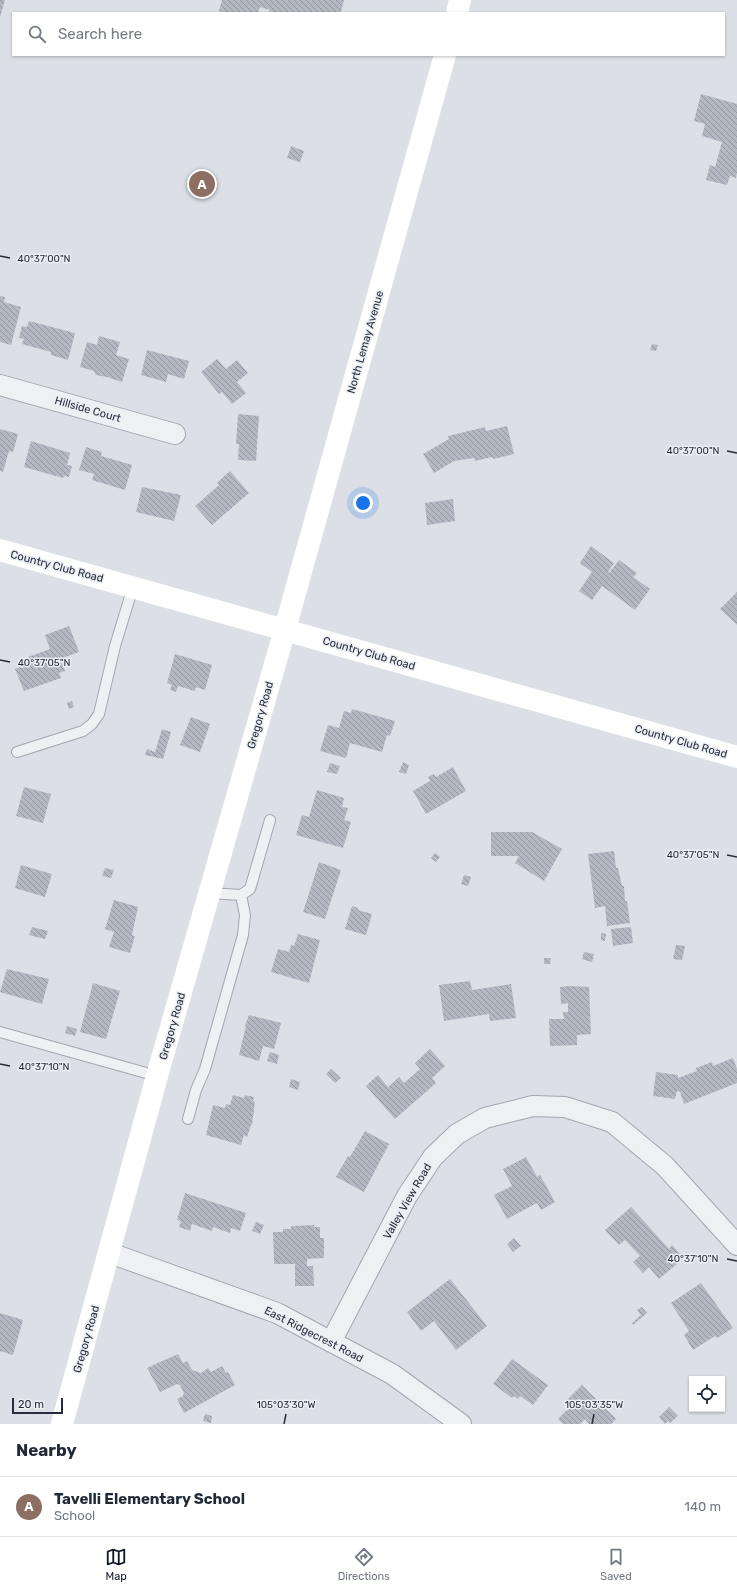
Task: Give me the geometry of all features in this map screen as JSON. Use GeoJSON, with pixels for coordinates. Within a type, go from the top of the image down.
{"type":"FeatureCollection","features":[{"type":"Feature","properties":{"kind":"street"},"geometry":{"type":"LineString","coordinates":[[457,12],[460,0]]}},
{"type":"Feature","properties":{"kind":"street","name":"North Lemay Avenue"},"geometry":{"type":"LineString","coordinates":[[285,629],[445,56]]}},
{"type":"Feature","properties":{"kind":"street","name":"Hillside Court"},"geometry":{"type":"LineString","coordinates":[[0,385],[175,434]]}},
{"type":"Feature","properties":{"kind":"street","name":"Country Club Road"},"geometry":{"type":"LineString","coordinates":[[0,550],[737,757]]}},
{"type":"Feature","properties":{"kind":"street","name":"Gregory Road"},"geometry":{"type":"LineString","coordinates":[[62,1424],[110,1253],[157,1076],[285,629]]}},
{"type":"Feature","properties":{"kind":"street","name":"Valley View Road"},"geometry":{"type":"LineString","coordinates":[[331,1342],[407,1196],[433,1157],[457,1134],[485,1118],[533,1106],[565,1107],[612,1122],[665,1166],[737,1245]]}},
{"type":"Feature","properties":{"kind":"street","name":"East Ridgecrest Road"},"geometry":{"type":"LineString","coordinates":[[110,1253],[277,1313],[392,1374],[461,1424]]}},
{"type":"Feature","properties":{"kind":"lane"},"geometry":{"type":"LineString","coordinates":[[17,752],[83,731],[92,724],[99,714],[115,646],[133,587]]}},
{"type":"Feature","properties":{"kind":"lane"},"geometry":{"type":"LineString","coordinates":[[209,893],[241,895],[250,889],[270,820]]}},
{"type":"Feature","properties":{"kind":"lane"},"geometry":{"type":"LineString","coordinates":[[188,1119],[196,1090],[205,1069],[243,936],[245,915],[241,895]]}},
{"type":"Feature","properties":{"kind":"lane"},"geometry":{"type":"LineString","coordinates":[[0,1032],[157,1076]]}},
{"type":"Feature","properties":{"kind":"building"},"geometry":{"type":"Polygon","coordinates":[[[0,0],[5,0],[0,17],[0,0]]]}},
{"type":"Feature","properties":{"kind":"building"},"geometry":{"type":"Polygon","coordinates":[[[222,0],[344,0],[341,12],[269,12],[270,10],[260,7],[258,12],[219,11],[222,0]]]}},
{"type":"Feature","properties":{"kind":"building"},"geometry":{"type":"Polygon","coordinates":[[[701,94],[737,104],[737,172],[736,178],[730,176],[727,185],[706,180],[710,165],[715,167],[722,142],[702,136],[705,124],[694,121],[701,94]]]}},
{"type":"Feature","properties":{"kind":"building"},"geometry":{"type":"Polygon","coordinates":[[[291,146],[304,151],[300,162],[287,158],[291,146]]]}},
{"type":"Feature","properties":{"kind":"building"},"geometry":{"type":"Polygon","coordinates":[[[0,296],[5,297],[4,302],[21,307],[11,345],[0,342],[0,296]]]}},
{"type":"Feature","properties":{"kind":"building"},"geometry":{"type":"Polygon","coordinates":[[[29,321],[75,333],[68,360],[51,355],[51,352],[22,344],[24,339],[19,338],[22,326],[27,327],[29,321]]]}},
{"type":"Feature","properties":{"kind":"building"},"geometry":{"type":"Polygon","coordinates":[[[99,336],[120,342],[116,355],[129,359],[122,382],[96,375],[94,371],[80,367],[87,342],[97,345],[99,336]]]}},
{"type":"Feature","properties":{"kind":"building"},"geometry":{"type":"Polygon","coordinates":[[[652,344],[658,345],[656,351],[650,350],[652,344]]]}},
{"type":"Feature","properties":{"kind":"building"},"geometry":{"type":"Polygon","coordinates":[[[147,350],[189,361],[184,379],[168,374],[166,382],[141,375],[147,350]]]}},
{"type":"Feature","properties":{"kind":"building"},"geometry":{"type":"Polygon","coordinates":[[[217,359],[226,369],[237,360],[248,373],[237,382],[246,393],[232,404],[222,392],[219,394],[201,372],[217,359]]]}},
{"type":"Feature","properties":{"kind":"building"},"geometry":{"type":"Polygon","coordinates":[[[238,414],[259,416],[256,461],[238,460],[239,444],[236,444],[238,414]]]}},
{"type":"Feature","properties":{"kind":"building"},"geometry":{"type":"Polygon","coordinates":[[[507,426],[514,454],[493,459],[492,457],[475,461],[474,458],[454,461],[434,473],[423,454],[449,439],[448,436],[485,427],[486,431],[507,426]]]}},
{"type":"Feature","properties":{"kind":"building"},"geometry":{"type":"Polygon","coordinates":[[[0,429],[18,434],[13,452],[9,451],[3,472],[0,471],[0,429]]]}},
{"type":"Feature","properties":{"kind":"building"},"geometry":{"type":"Polygon","coordinates":[[[31,441],[70,453],[67,465],[72,466],[69,477],[64,476],[63,478],[24,467],[31,441]]]}},
{"type":"Feature","properties":{"kind":"building"},"geometry":{"type":"Polygon","coordinates":[[[86,447],[102,452],[101,456],[132,465],[125,490],[92,480],[94,474],[79,470],[86,447]]]}},
{"type":"Feature","properties":{"kind":"building"},"geometry":{"type":"Polygon","coordinates":[[[230,471],[249,493],[212,525],[195,506],[219,485],[217,483],[230,471]]]}},
{"type":"Feature","properties":{"kind":"building"},"geometry":{"type":"Polygon","coordinates":[[[142,487],[181,495],[174,521],[136,512],[142,487]]]}},
{"type":"Feature","properties":{"kind":"building"},"geometry":{"type":"Polygon","coordinates":[[[453,499],[455,521],[427,525],[425,503],[453,499]]]}},
{"type":"Feature","properties":{"kind":"building"},"geometry":{"type":"Polygon","coordinates":[[[591,546],[614,563],[608,572],[609,573],[619,560],[637,573],[633,577],[650,589],[635,610],[602,586],[592,600],[579,591],[592,572],[580,563],[591,546]]]}},
{"type":"Feature","properties":{"kind":"building"},"geometry":{"type":"Polygon","coordinates":[[[737,592],[737,625],[720,609],[737,592]]]}},
{"type":"Feature","properties":{"kind":"building"},"geometry":{"type":"Polygon","coordinates":[[[69,626],[79,652],[60,659],[65,671],[59,673],[61,678],[24,691],[15,669],[31,663],[28,657],[50,649],[45,635],[69,626]]]}},
{"type":"Feature","properties":{"kind":"building"},"geometry":{"type":"Polygon","coordinates":[[[175,654],[212,665],[205,690],[196,687],[195,691],[178,686],[176,692],[170,690],[172,685],[167,683],[175,654]]]}},
{"type":"Feature","properties":{"kind":"building"},"geometry":{"type":"Polygon","coordinates":[[[72,701],[74,707],[69,709],[67,703],[72,701]]]}},
{"type":"Feature","properties":{"kind":"building"},"geometry":{"type":"Polygon","coordinates":[[[352,709],[395,721],[390,736],[387,735],[382,752],[350,743],[346,758],[320,751],[328,725],[339,728],[344,711],[351,713],[352,709]]]}},
{"type":"Feature","properties":{"kind":"building"},"geometry":{"type":"Polygon","coordinates":[[[191,717],[210,724],[200,752],[180,745],[191,717]]]}},
{"type":"Feature","properties":{"kind":"building"},"geometry":{"type":"Polygon","coordinates":[[[162,729],[171,732],[163,759],[145,755],[147,749],[155,752],[162,729]]]}},
{"type":"Feature","properties":{"kind":"building"},"geometry":{"type":"Polygon","coordinates":[[[403,762],[409,765],[406,774],[399,772],[403,762]]]}},
{"type":"Feature","properties":{"kind":"building"},"geometry":{"type":"Polygon","coordinates":[[[330,763],[340,766],[337,774],[327,772],[330,763]]]}},
{"type":"Feature","properties":{"kind":"building"},"geometry":{"type":"Polygon","coordinates":[[[453,767],[466,791],[426,814],[413,791],[430,781],[428,777],[434,774],[436,777],[453,767]]]}},
{"type":"Feature","properties":{"kind":"building"},"geometry":{"type":"Polygon","coordinates":[[[24,787],[51,794],[43,823],[16,816],[24,787]]]}},
{"type":"Feature","properties":{"kind":"building"},"geometry":{"type":"Polygon","coordinates":[[[317,790],[344,798],[342,807],[348,808],[344,820],[351,822],[343,848],[296,835],[302,815],[309,817],[317,790]]]}},
{"type":"Feature","properties":{"kind":"building"},"geometry":{"type":"Polygon","coordinates":[[[491,832],[532,832],[562,849],[544,881],[515,863],[519,856],[491,856],[491,832]]]}},
{"type":"Feature","properties":{"kind":"building"},"geometry":{"type":"Polygon","coordinates":[[[614,851],[616,868],[618,868],[622,886],[624,886],[625,901],[627,901],[630,923],[607,926],[605,906],[595,908],[588,854],[614,851]]]}},
{"type":"Feature","properties":{"kind":"building"},"geometry":{"type":"Polygon","coordinates":[[[435,853],[440,857],[436,862],[431,858],[435,853]]]}},
{"type":"Feature","properties":{"kind":"building"},"geometry":{"type":"Polygon","coordinates":[[[319,862],[341,870],[325,919],[303,912],[319,862]]]}},
{"type":"Feature","properties":{"kind":"building"},"geometry":{"type":"Polygon","coordinates":[[[21,865],[52,874],[45,897],[15,888],[21,865]]]}},
{"type":"Feature","properties":{"kind":"building"},"geometry":{"type":"Polygon","coordinates":[[[105,868],[114,870],[111,878],[102,876],[105,868]]]}},
{"type":"Feature","properties":{"kind":"building"},"geometry":{"type":"Polygon","coordinates":[[[464,875],[471,877],[468,886],[461,884],[464,875]]]}},
{"type":"Feature","properties":{"kind":"building"},"geometry":{"type":"Polygon","coordinates":[[[114,900],[138,907],[132,935],[135,936],[130,953],[109,947],[114,932],[105,929],[114,900]]]}},
{"type":"Feature","properties":{"kind":"building"},"geometry":{"type":"Polygon","coordinates":[[[352,906],[358,908],[358,910],[372,914],[366,935],[345,929],[352,906]]]}},
{"type":"Feature","properties":{"kind":"building"},"geometry":{"type":"Polygon","coordinates":[[[32,927],[48,931],[45,939],[29,935],[32,927]]]}},
{"type":"Feature","properties":{"kind":"building"},"geometry":{"type":"Polygon","coordinates":[[[631,927],[633,943],[613,946],[611,929],[631,927]]]}},
{"type":"Feature","properties":{"kind":"building"},"geometry":{"type":"Polygon","coordinates":[[[601,933],[606,934],[605,941],[601,940],[601,933]]]}},
{"type":"Feature","properties":{"kind":"building"},"geometry":{"type":"Polygon","coordinates":[[[298,934],[320,940],[309,983],[271,972],[278,949],[289,952],[291,945],[294,946],[298,934]]]}},
{"type":"Feature","properties":{"kind":"building"},"geometry":{"type":"Polygon","coordinates":[[[676,945],[685,946],[682,960],[673,959],[676,945]]]}},
{"type":"Feature","properties":{"kind":"building"},"geometry":{"type":"Polygon","coordinates":[[[584,952],[594,954],[592,962],[582,959],[584,952]]]}},
{"type":"Feature","properties":{"kind":"building"},"geometry":{"type":"Polygon","coordinates":[[[544,958],[551,958],[550,964],[544,964],[544,958]]]}},
{"type":"Feature","properties":{"kind":"building"},"geometry":{"type":"Polygon","coordinates":[[[7,969],[49,979],[42,1004],[0,992],[7,969]]]}},
{"type":"Feature","properties":{"kind":"building"},"geometry":{"type":"Polygon","coordinates":[[[470,981],[472,990],[511,984],[516,1018],[490,1021],[489,1014],[444,1021],[439,985],[470,981]]]}},
{"type":"Feature","properties":{"kind":"building"},"geometry":{"type":"Polygon","coordinates":[[[93,983],[120,991],[106,1039],[80,1032],[93,983]]]}},
{"type":"Feature","properties":{"kind":"building"},"geometry":{"type":"Polygon","coordinates":[[[560,987],[589,987],[591,1034],[577,1035],[577,1045],[550,1046],[549,1019],[564,1019],[563,1012],[568,1012],[568,1003],[561,1004],[560,987]]]}},
{"type":"Feature","properties":{"kind":"building"},"geometry":{"type":"Polygon","coordinates":[[[249,1015],[281,1023],[274,1049],[263,1046],[259,1061],[239,1055],[245,1026],[249,1015]]]}},
{"type":"Feature","properties":{"kind":"building"},"geometry":{"type":"Polygon","coordinates":[[[67,1026],[77,1029],[75,1036],[65,1033],[67,1026]]]}},
{"type":"Feature","properties":{"kind":"building"},"geometry":{"type":"Polygon","coordinates":[[[430,1049],[445,1066],[432,1078],[436,1083],[395,1119],[366,1086],[378,1075],[388,1087],[399,1077],[404,1083],[420,1069],[415,1063],[430,1049]]]}},
{"type":"Feature","properties":{"kind":"building"},"geometry":{"type":"Polygon","coordinates":[[[270,1052],[279,1055],[277,1064],[267,1061],[270,1052]]]}},
{"type":"Feature","properties":{"kind":"building"},"geometry":{"type":"Polygon","coordinates":[[[733,1058],[737,1069],[737,1083],[684,1104],[680,1092],[677,1091],[675,1099],[653,1096],[656,1072],[678,1075],[678,1078],[697,1071],[696,1068],[712,1062],[713,1066],[733,1058]]]}},
{"type":"Feature","properties":{"kind":"building"},"geometry":{"type":"Polygon","coordinates":[[[331,1069],[341,1078],[335,1083],[326,1074],[331,1069]]]}},
{"type":"Feature","properties":{"kind":"building"},"geometry":{"type":"Polygon","coordinates":[[[291,1079],[300,1082],[298,1090],[289,1087],[291,1079]]]}},
{"type":"Feature","properties":{"kind":"building"},"geometry":{"type":"Polygon","coordinates":[[[233,1095],[244,1098],[245,1095],[254,1097],[253,1101],[255,1102],[252,1125],[247,1137],[244,1135],[241,1145],[206,1135],[213,1105],[225,1108],[226,1104],[230,1105],[233,1095]]]}},
{"type":"Feature","properties":{"kind":"building"},"geometry":{"type":"Polygon","coordinates":[[[365,1131],[389,1144],[364,1192],[336,1177],[365,1131]]]}},
{"type":"Feature","properties":{"kind":"building"},"geometry":{"type":"Polygon","coordinates":[[[526,1157],[537,1177],[540,1175],[555,1202],[541,1210],[537,1203],[507,1219],[494,1195],[512,1186],[503,1169],[526,1157]]]}},
{"type":"Feature","properties":{"kind":"building"},"geometry":{"type":"Polygon","coordinates":[[[185,1193],[246,1213],[240,1231],[231,1228],[230,1233],[213,1227],[212,1231],[192,1224],[190,1231],[179,1227],[181,1221],[177,1220],[185,1193]]]}},
{"type":"Feature","properties":{"kind":"building"},"geometry":{"type":"Polygon","coordinates":[[[631,1207],[669,1249],[672,1245],[684,1258],[659,1279],[649,1267],[643,1273],[633,1262],[640,1256],[625,1240],[619,1245],[605,1230],[631,1207]]]}},
{"type":"Feature","properties":{"kind":"building"},"geometry":{"type":"Polygon","coordinates":[[[256,1222],[264,1225],[260,1234],[252,1231],[256,1222]]]}},
{"type":"Feature","properties":{"kind":"building"},"geometry":{"type":"Polygon","coordinates":[[[314,1225],[314,1227],[320,1227],[320,1238],[324,1238],[324,1258],[307,1259],[307,1266],[313,1266],[314,1286],[295,1286],[295,1264],[274,1264],[273,1232],[283,1232],[283,1229],[291,1229],[291,1226],[314,1225]]]}},
{"type":"Feature","properties":{"kind":"building"},"geometry":{"type":"Polygon","coordinates":[[[514,1238],[521,1246],[513,1252],[507,1244],[514,1238]]]}},
{"type":"Feature","properties":{"kind":"building"},"geometry":{"type":"Polygon","coordinates":[[[450,1279],[487,1326],[456,1350],[434,1321],[421,1331],[407,1312],[450,1279]]]}},
{"type":"Feature","properties":{"kind":"building"},"geometry":{"type":"Polygon","coordinates":[[[701,1283],[733,1328],[717,1338],[715,1336],[693,1350],[684,1335],[689,1331],[671,1303],[701,1283]]]}},
{"type":"Feature","properties":{"kind":"building"},"geometry":{"type":"Polygon","coordinates":[[[642,1307],[647,1313],[633,1325],[632,1323],[641,1315],[637,1310],[642,1307]]]}},
{"type":"Feature","properties":{"kind":"building"},"geometry":{"type":"Polygon","coordinates":[[[0,1313],[23,1320],[13,1355],[0,1351],[0,1313]]]}},
{"type":"Feature","properties":{"kind":"building"},"geometry":{"type":"Polygon","coordinates":[[[178,1354],[183,1363],[187,1361],[192,1370],[201,1373],[208,1368],[211,1372],[222,1366],[226,1373],[228,1372],[235,1385],[184,1413],[177,1399],[183,1396],[184,1393],[180,1385],[177,1384],[160,1392],[147,1368],[178,1354]]]}},
{"type":"Feature","properties":{"kind":"building"},"geometry":{"type":"Polygon","coordinates":[[[512,1359],[548,1385],[533,1405],[520,1396],[518,1399],[514,1396],[512,1398],[493,1384],[512,1359]]]}},
{"type":"Feature","properties":{"kind":"building"},"geometry":{"type":"Polygon","coordinates":[[[582,1385],[616,1419],[611,1424],[589,1424],[585,1419],[580,1424],[563,1424],[558,1419],[571,1406],[566,1401],[582,1385]]]}},
{"type":"Feature","properties":{"kind":"building"},"geometry":{"type":"Polygon","coordinates":[[[669,1407],[678,1416],[670,1423],[668,1421],[665,1424],[659,1417],[669,1407]]]}},
{"type":"Feature","properties":{"kind":"building"},"geometry":{"type":"Polygon","coordinates":[[[205,1414],[212,1416],[211,1423],[203,1421],[205,1414]]]}},
{"type":"Feature","properties":{"kind":"place","name":"Tavelli Elementary School"},"geometry":{"type":"Point","coordinates":[202,184]}}]}
